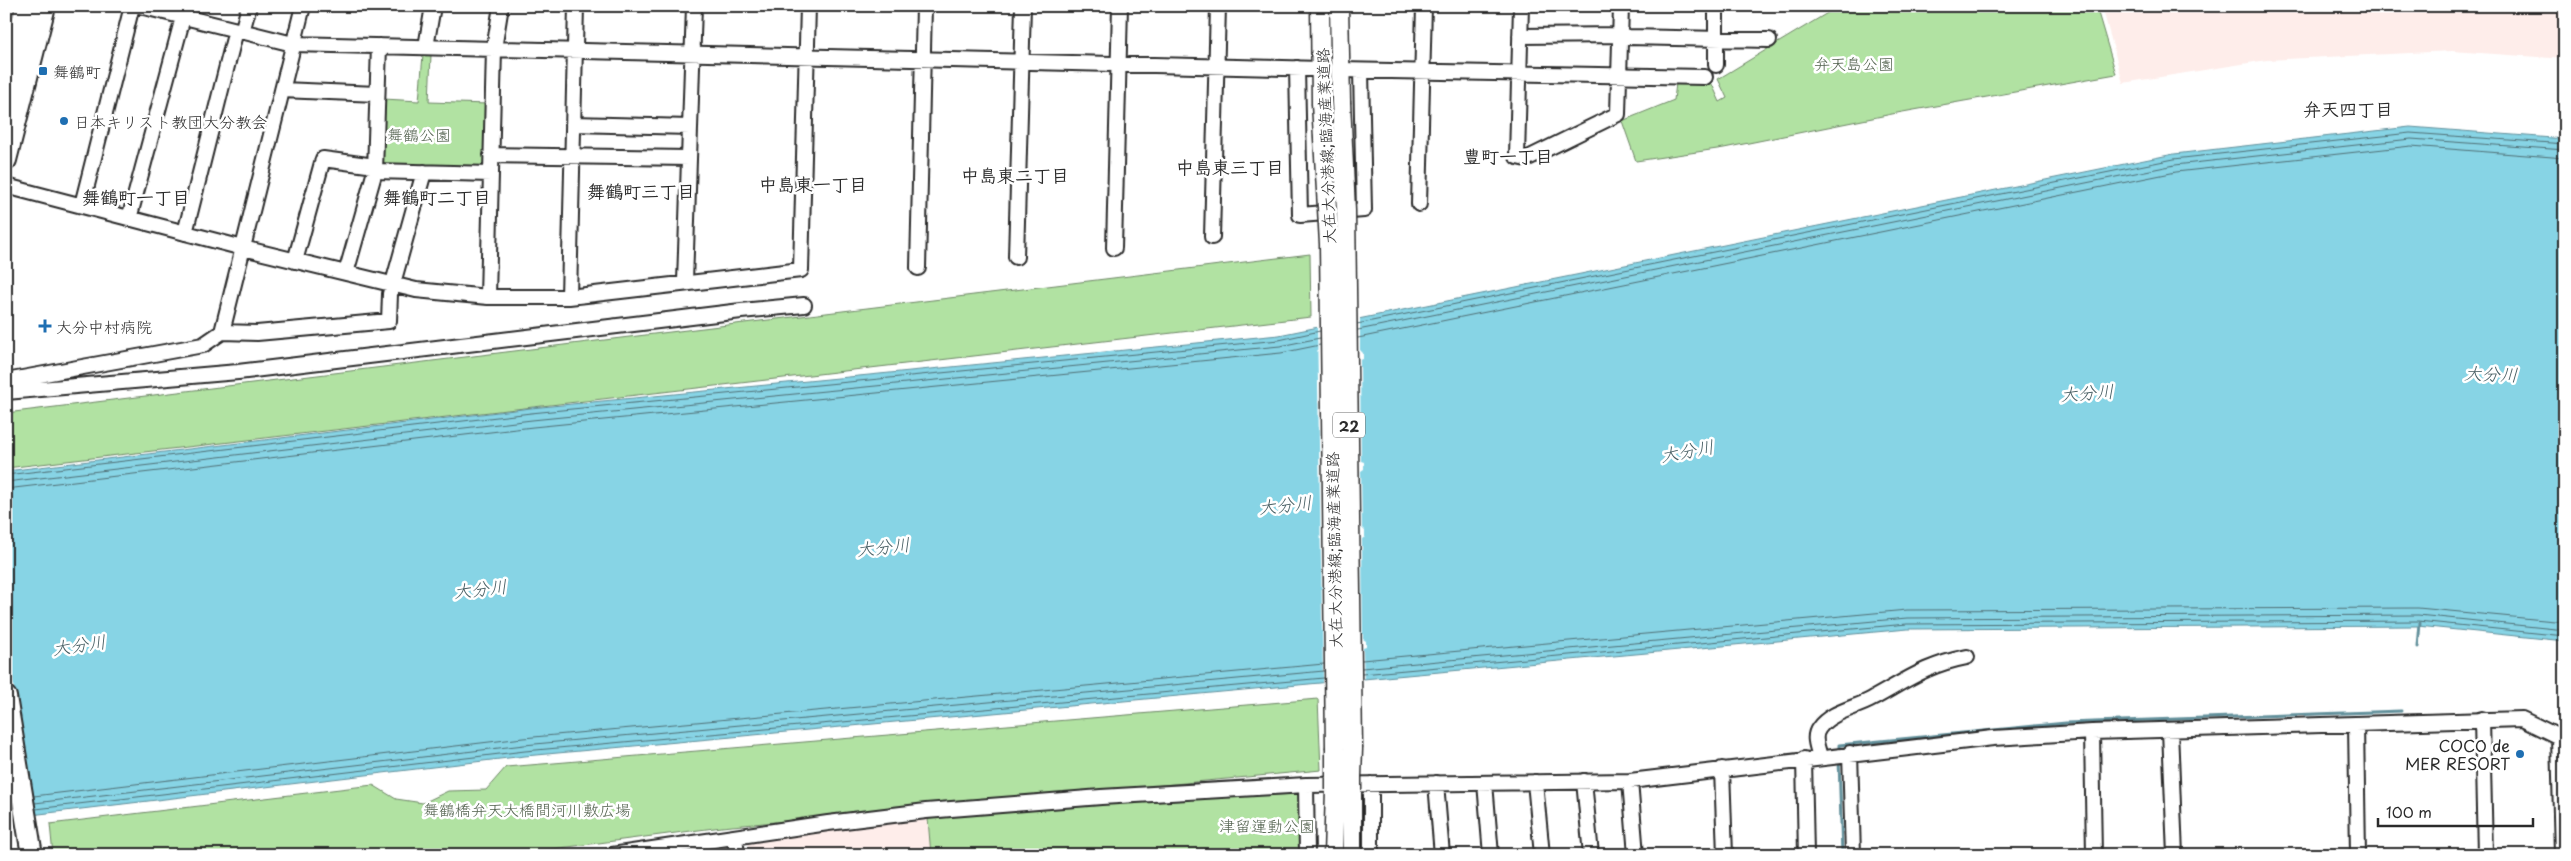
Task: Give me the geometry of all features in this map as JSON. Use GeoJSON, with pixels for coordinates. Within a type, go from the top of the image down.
{"type":"FeatureCollection","features":[{"type":"Feature","properties":{"kind":"highway"},"geometry":{"type":"LineString","coordinates":[[6,87],[26,6]]}},
{"type":"Feature","properties":{"kind":"highway"},"geometry":{"type":"LineString","coordinates":[[6,160],[45,6]]}},
{"type":"Feature","properties":{"kind":"highway"},"geometry":{"type":"LineString","coordinates":[[6,697],[32,855]]}},
{"type":"Feature","properties":{"kind":"highway"},"geometry":{"type":"LineString","coordinates":[[6,758],[22,855]]}},
{"type":"Feature","properties":{"kind":"main road","name":"大在大分港線;臨海産業道路"},"geometry":{"type":"LineString","coordinates":[[1320,6],[1321,103],[1329,244],[1344,748]]}},
{"type":"Feature","properties":{"kind":"main road","name":"大在大分港線;臨海産業道路"},"geometry":{"type":"LineString","coordinates":[[1339,6],[1346,211],[1344,784],[1352,855]]}},
{"type":"Feature","properties":{"kind":"main road","name":"大在大分港線;臨海産業道路"},"geometry":{"type":"LineString","coordinates":[[1333,855],[1344,784]]}},
{"type":"Feature","properties":{"kind":"street"},"geometry":{"type":"LineString","coordinates":[[82,205],[132,6]]}},
{"type":"Feature","properties":{"kind":"street"},"geometry":{"type":"LineString","coordinates":[[140,6],[184,12],[239,31],[293,44],[1321,69]]}},
{"type":"Feature","properties":{"kind":"street"},"geometry":{"type":"LineString","coordinates":[[185,233],[239,31],[249,6]]}},
{"type":"Feature","properties":{"kind":"street"},"geometry":{"type":"LineString","coordinates":[[222,332],[303,6]]}},
{"type":"Feature","properties":{"kind":"street"},"geometry":{"type":"LineString","coordinates":[[426,47],[434,6]]}},
{"type":"Feature","properties":{"kind":"street"},"geometry":{"type":"LineString","coordinates":[[488,297],[494,49],[501,6]]}},
{"type":"Feature","properties":{"kind":"street"},"geometry":{"type":"LineString","coordinates":[[569,297],[576,6]]}},
{"type":"Feature","properties":{"kind":"street"},"geometry":{"type":"LineString","coordinates":[[685,282],[694,6]]}},
{"type":"Feature","properties":{"kind":"street"},"geometry":{"type":"LineString","coordinates":[[6,186],[129,219],[416,290],[488,297],[569,297],[801,270],[808,6]]}},
{"type":"Feature","properties":{"kind":"street"},"geometry":{"type":"LineString","coordinates":[[918,268],[924,6]]}},
{"type":"Feature","properties":{"kind":"street"},"geometry":{"type":"LineString","coordinates":[[1016,257],[1023,6]]}},
{"type":"Feature","properties":{"kind":"street"},"geometry":{"type":"LineString","coordinates":[[1114,248],[1120,6]]}},
{"type":"Feature","properties":{"kind":"street"},"geometry":{"type":"LineString","coordinates":[[1212,237],[1218,6]]}},
{"type":"Feature","properties":{"kind":"street"},"geometry":{"type":"LineString","coordinates":[[1419,204],[1424,6]]}},
{"type":"Feature","properties":{"kind":"street"},"geometry":{"type":"LineString","coordinates":[[1521,6],[1517,157],[1526,159],[1618,114],[1621,6]]}},
{"type":"Feature","properties":{"kind":"street"},"geometry":{"type":"LineString","coordinates":[[1716,6],[1716,65]]}},
{"type":"Feature","properties":{"kind":"street"},"geometry":{"type":"LineString","coordinates":[[129,219],[184,12]]}},
{"type":"Feature","properties":{"kind":"street"},"geometry":{"type":"LineString","coordinates":[[1520,36],[1620,35],[1768,40]]}},
{"type":"Feature","properties":{"kind":"street"},"geometry":{"type":"LineString","coordinates":[[346,273],[375,169],[379,46]]}},
{"type":"Feature","properties":{"kind":"street"},"geometry":{"type":"LineString","coordinates":[[1297,68],[1300,215],[1364,210],[1361,71]]}},
{"type":"Feature","properties":{"kind":"street"},"geometry":{"type":"LineString","coordinates":[[1340,70],[1705,77]]}},
{"type":"Feature","properties":{"kind":"street"},"geometry":{"type":"LineString","coordinates":[[282,90],[377,94]]}},
{"type":"Feature","properties":{"kind":"street"},"geometry":{"type":"LineString","coordinates":[[573,124],[690,128]]}},
{"type":"Feature","properties":{"kind":"street"},"geometry":{"type":"LineString","coordinates":[[491,155],[689,158]]}},
{"type":"Feature","properties":{"kind":"street"},"geometry":{"type":"LineString","coordinates":[[295,261],[323,159],[375,169],[491,174]]}},
{"type":"Feature","properties":{"kind":"street"},"geometry":{"type":"LineString","coordinates":[[6,381],[203,345],[222,332],[257,333],[389,321],[393,285],[424,172]]}},
{"type":"Feature","properties":{"kind":"street"},"geometry":{"type":"LineString","coordinates":[[6,392],[238,372],[741,310],[804,305]]}},
{"type":"Feature","properties":{"kind":"street"},"geometry":{"type":"LineString","coordinates":[[1853,855],[1838,755],[1815,738],[1818,728],[1828,720],[1872,699],[1925,669],[1967,657]]}},
{"type":"Feature","properties":{"kind":"street"},"geometry":{"type":"LineString","coordinates":[[2482,719],[2485,855]]}},
{"type":"Feature","properties":{"kind":"street"},"geometry":{"type":"LineString","coordinates":[[612,855],[828,823],[926,812],[1101,797],[1306,785],[1630,781],[1993,738],[2092,732],[2522,719],[2558,737],[2562,855]]}},
{"type":"Feature","properties":{"kind":"street"},"geometry":{"type":"LineString","coordinates":[[2356,724],[2358,855]]}},
{"type":"Feature","properties":{"kind":"street"},"geometry":{"type":"LineString","coordinates":[[2170,730],[2175,855]]}},
{"type":"Feature","properties":{"kind":"street"},"geometry":{"type":"LineString","coordinates":[[2092,732],[2094,855]]}},
{"type":"Feature","properties":{"kind":"street"},"geometry":{"type":"LineString","coordinates":[[1804,759],[1806,855]]}},
{"type":"Feature","properties":{"kind":"street"},"geometry":{"type":"LineString","coordinates":[[1722,770],[1725,855]]}},
{"type":"Feature","properties":{"kind":"street"},"geometry":{"type":"LineString","coordinates":[[1630,781],[1636,855]]}},
{"type":"Feature","properties":{"kind":"street"},"geometry":{"type":"LineString","coordinates":[[1535,782],[1542,855]]}},
{"type":"Feature","properties":{"kind":"street"},"geometry":{"type":"LineString","coordinates":[[1584,782],[1591,855]]}},
{"type":"Feature","properties":{"kind":"street"},"geometry":{"type":"LineString","coordinates":[[1436,783],[1442,855]]}},
{"type":"Feature","properties":{"kind":"street"},"geometry":{"type":"LineString","coordinates":[[1485,783],[1491,855]]}},
{"type":"Feature","properties":{"kind":"street"},"geometry":{"type":"LineString","coordinates":[[1371,784],[1371,855]]}},
{"type":"Feature","properties":{"kind":"street"},"geometry":{"type":"LineString","coordinates":[[1306,785],[1307,855]]}},
{"type":"Feature","properties":{"kind":"street"},"geometry":{"type":"LineString","coordinates":[[735,837],[737,855]]}},
{"type":"Feature","properties":{"kind":"shaded area"},"geometry":{"type":"Polygon","coordinates":[[[2102,6],[2565,6],[2565,59],[2452,51],[2267,60],[2123,83],[2102,6]]]}},
{"type":"Feature","properties":{"kind":"shaded area"},"geometry":{"type":"Polygon","coordinates":[[[928,819],[931,855],[749,855],[748,844],[806,832],[928,819]]]}},
{"type":"Feature","properties":{"kind":"green space","name":"弁天島公園"},"geometry":{"type":"Polygon","coordinates":[[[1843,6],[2096,6],[2116,74],[1897,113],[1724,148],[1636,161],[1622,121],[1674,100],[1676,83],[1711,82],[1720,102],[1727,98],[1718,79],[1829,12],[1843,6]]]}},
{"type":"Feature","properties":{"kind":"green space","name":"舞鶴公園"},"geometry":{"type":"Polygon","coordinates":[[[423,55],[431,55],[429,102],[487,104],[485,166],[481,169],[385,167],[380,164],[384,135],[384,99],[419,101],[423,55]]]}},
{"type":"Feature","properties":{"kind":"green space"},"geometry":{"type":"Polygon","coordinates":[[[1310,254],[1311,317],[6,468],[6,413],[1310,254]]]}},
{"type":"Feature","properties":{"kind":"green space","name":"舞鶴橋弁天大橋間河川敷広場"},"geometry":{"type":"Polygon","coordinates":[[[1318,699],[1321,770],[722,827],[506,855],[53,855],[50,824],[373,785],[396,799],[423,803],[448,791],[486,790],[506,767],[1318,699]]]}},
{"type":"Feature","properties":{"kind":"green space","name":"津留運動公園"},"geometry":{"type":"Polygon","coordinates":[[[1299,794],[1302,855],[931,855],[928,819],[1127,801],[1299,794]]]}},
{"type":"Feature","properties":{"kind":"water","name":"大分川"},"geometry":{"type":"Polygon","coordinates":[[[2410,127],[2565,139],[2565,641],[2418,626],[1908,629],[525,756],[6,818],[6,471],[531,408],[1279,335],[2174,154],[2410,127]]]}},
{"type":"Feature","properties":{"kind":"pier"},"geometry":{"type":"Polygon","coordinates":[[[1360,316],[1360,350],[1363,353],[1363,359],[1360,360],[1361,461],[1364,462],[1364,469],[1361,471],[1362,528],[1365,531],[1365,537],[1362,539],[1363,639],[1366,641],[1366,647],[1363,648],[1364,682],[1323,685],[1317,324],[1360,316]]]}},
{"type":"Feature","properties":{"kind":"pier"},"geometry":{"type":"Polygon","coordinates":[[[6,639],[35,817],[8,820],[6,812],[6,639]]]}},
{"type":"Feature","properties":{"kind":"waterway"},"geometry":{"type":"LineString","coordinates":[[2418,647],[2420,623]]}},
{"type":"Feature","properties":{"kind":"waterway"},"geometry":{"type":"LineString","coordinates":[[1839,752],[1839,745],[2066,723],[2401,711]]}},
{"type":"Feature","properties":{"kind":"waterway"},"geometry":{"type":"LineString","coordinates":[[1839,760],[1842,855]]}},
{"type":"Feature","properties":{"kind":"place","name":"舞鶴町"},"geometry":{"type":"Point","coordinates":[43,71]}},
{"type":"Feature","properties":{"kind":"place","name":"日本キリスト教団大分教会"},"geometry":{"type":"Point","coordinates":[64,121]}},
{"type":"Feature","properties":{"kind":"place","name":"大分中村病院"},"geometry":{"type":"Point","coordinates":[45,326]}},
{"type":"Feature","properties":{"kind":"place","name":"COCO de MER RESORT"},"geometry":{"type":"Point","coordinates":[2520,754]}},
{"type":"Feature","properties":{"kind":"district","name":"弁天四丁目"},"geometry":{"type":"Point","coordinates":[2348,108]}},
{"type":"Feature","properties":{"kind":"district","name":"豊町一丁目"},"geometry":{"type":"Point","coordinates":[1508,155]}},
{"type":"Feature","properties":{"kind":"district","name":"中島東三丁目"},"geometry":{"type":"Point","coordinates":[1230,166]}},
{"type":"Feature","properties":{"kind":"district","name":"中島東二丁目"},"geometry":{"type":"Point","coordinates":[1015,174]}},
{"type":"Feature","properties":{"kind":"district","name":"中島東一丁目"},"geometry":{"type":"Point","coordinates":[813,183]}},
{"type":"Feature","properties":{"kind":"district","name":"舞鶴町三丁目"},"geometry":{"type":"Point","coordinates":[641,190]}},
{"type":"Feature","properties":{"kind":"district","name":"舞鶴町一丁目"},"geometry":{"type":"Point","coordinates":[136,196]}},
{"type":"Feature","properties":{"kind":"district","name":"舞鶴町二丁目"},"geometry":{"type":"Point","coordinates":[437,196]}}]}
